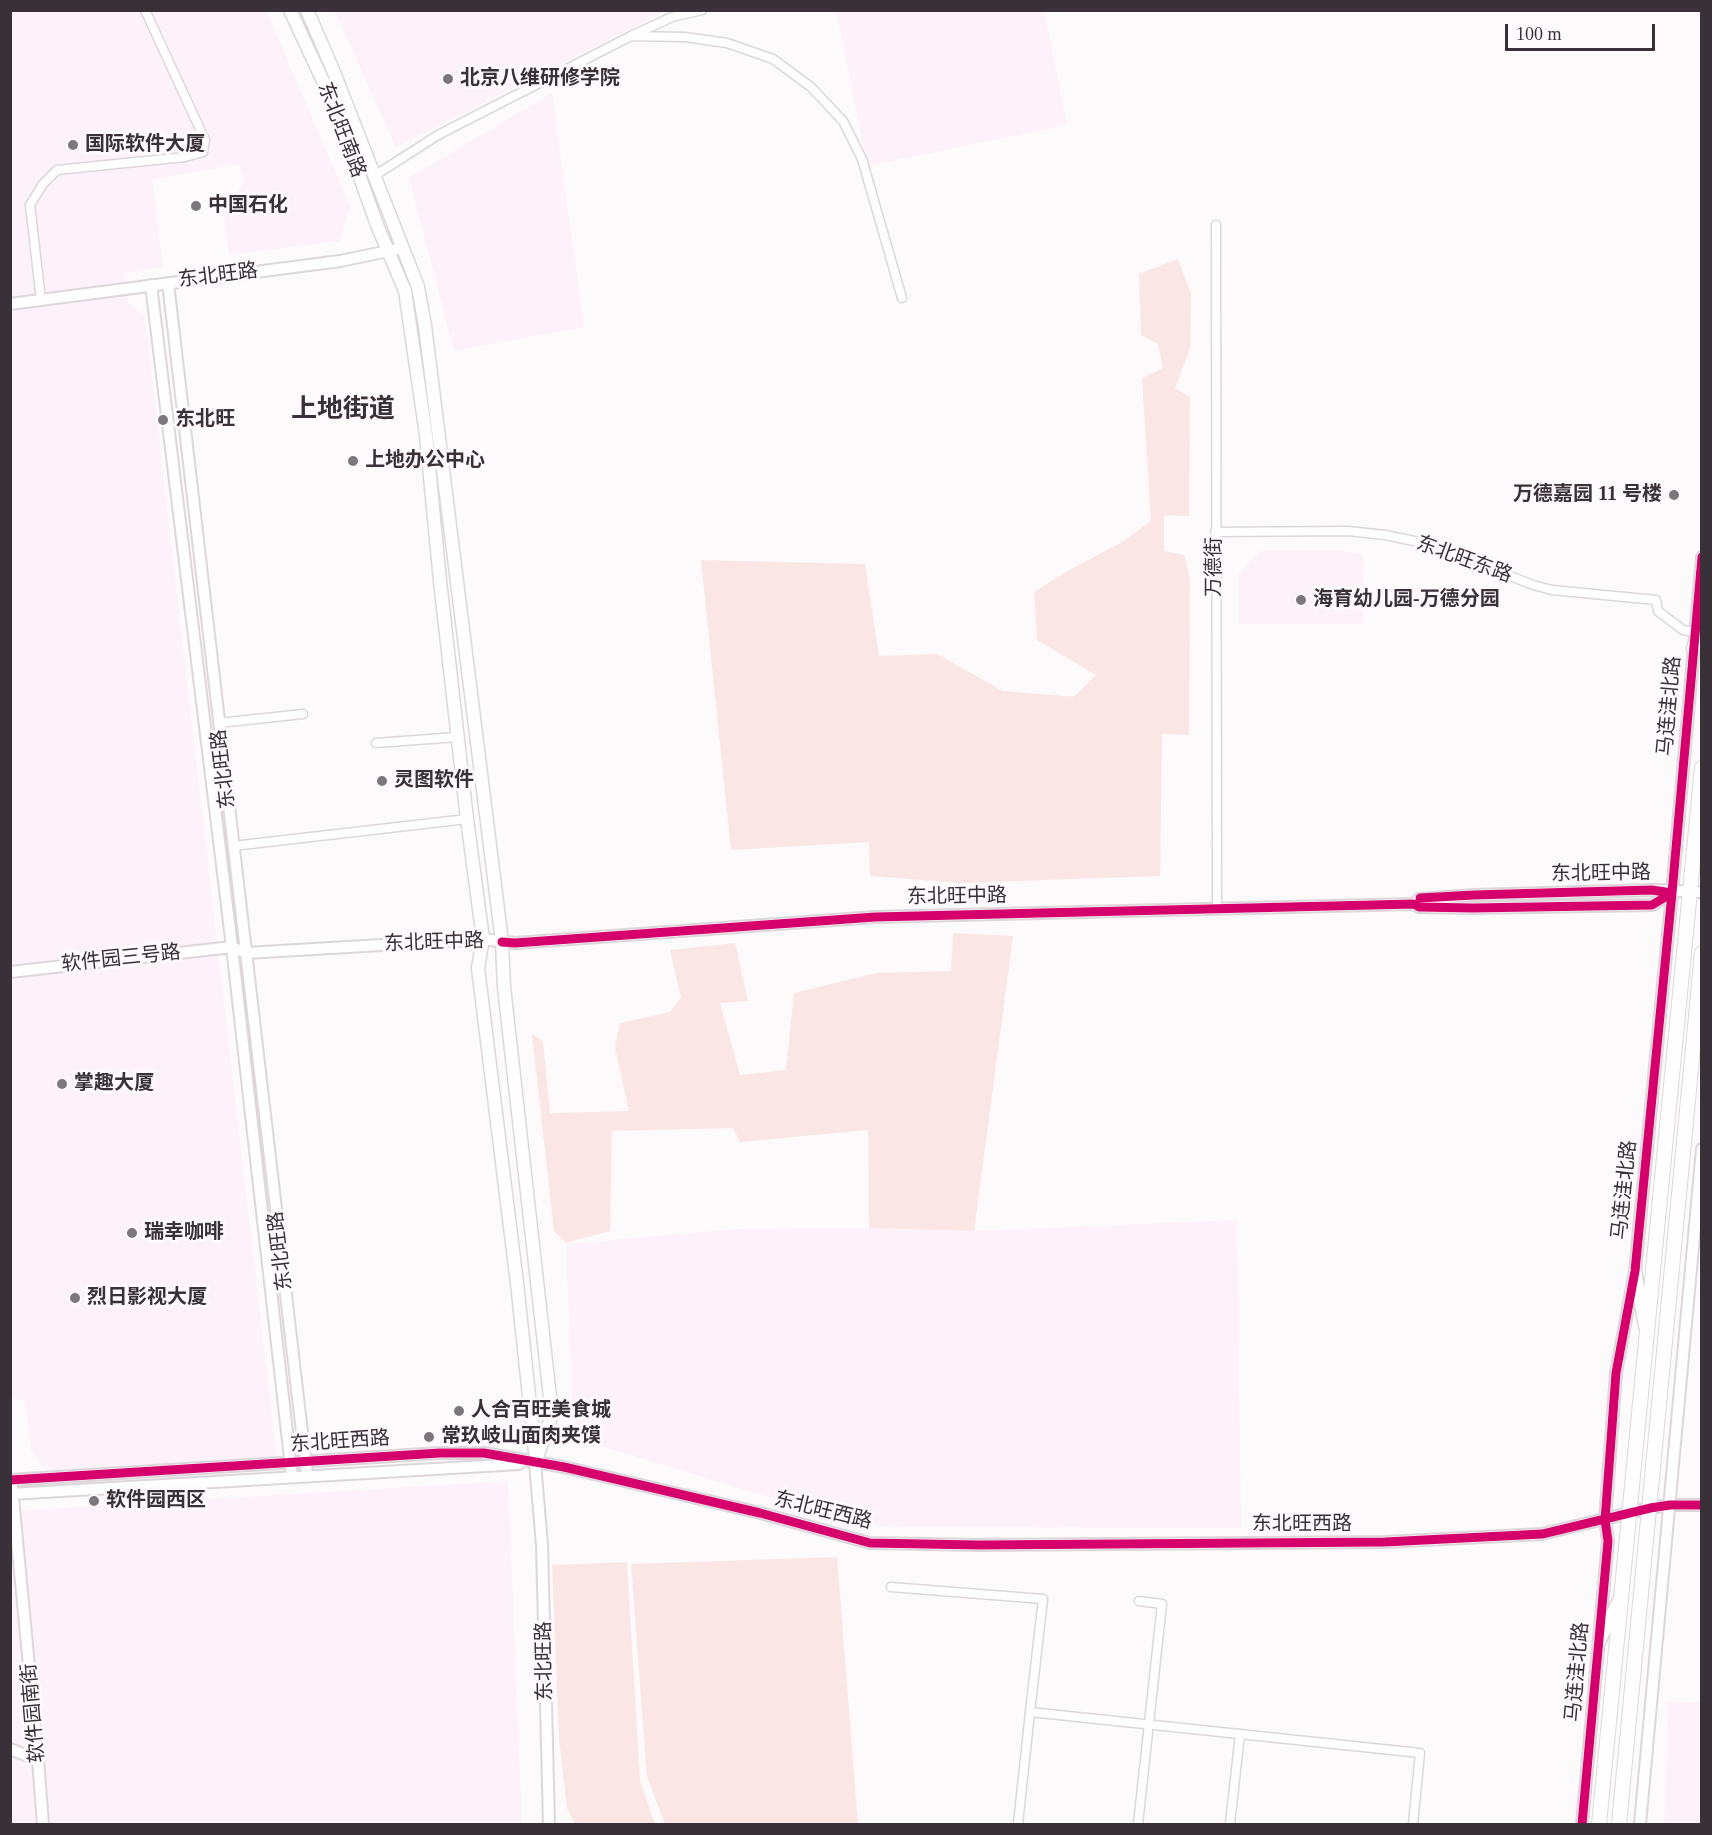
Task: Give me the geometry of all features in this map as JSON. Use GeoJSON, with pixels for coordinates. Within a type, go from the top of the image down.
{"type":"FeatureCollection","features":[{"type":"Feature","properties":{"kind":"main road","name":"东北旺南路"},"geometry":{"type":"LineString","coordinates":[[290,10],[335,107],[387,251]]}},
{"type":"Feature","properties":{"kind":"main road","name":"东北旺南路"},"geometry":{"type":"LineString","coordinates":[[307,10],[403,248]]}},
{"type":"Feature","properties":{"kind":"main road","name":"东北旺路"},"geometry":{"type":"LineString","coordinates":[[403,248],[418,287],[425,326],[502,942],[504,987],[552,1415],[535,1462]]}},
{"type":"Feature","properties":{"kind":"main road","name":"东北旺路"},"geometry":{"type":"LineString","coordinates":[[387,251],[405,291],[426,435],[440,581],[483,939],[478,968],[518,1294],[535,1443],[535,1462]]}},
{"type":"Feature","properties":{"kind":"main road"},"geometry":{"type":"LineString","coordinates":[[1693,648],[1698,630]]}},
{"type":"Feature","properties":{"kind":"main road","name":"马连洼北路"},"geometry":{"type":"LineString","coordinates":[[1599,1824],[1647,1334],[1696,892],[1701,768]]}},
{"type":"Feature","properties":{"kind":"main road"},"geometry":{"type":"LineString","coordinates":[[1619,1824],[1701,953]]}},
{"type":"Feature","properties":{"kind":"main road"},"geometry":{"type":"LineString","coordinates":[[1635,1271],[1647,1334]]}},
{"type":"Feature","properties":{"kind":"main road"},"geometry":{"type":"LineString","coordinates":[[1599,1642],[1623,1592]]}},
{"type":"Feature","properties":{"kind":"street"},"geometry":{"type":"LineString","coordinates":[[41,300],[30,205],[42,184],[57,170],[185,157],[203,152],[205,140],[145,10]]}},
{"type":"Feature","properties":{"kind":"street"},"geometry":{"type":"LineString","coordinates":[[374,176],[438,135],[631,36],[672,17],[702,10]]}},
{"type":"Feature","properties":{"kind":"street"},"geometry":{"type":"LineString","coordinates":[[631,36],[685,37],[727,43],[773,59],[811,87],[843,122],[862,159],[902,298]]}},
{"type":"Feature","properties":{"kind":"street","name":"万德街"},"geometry":{"type":"LineString","coordinates":[[1216,225],[1217,909]]}},
{"type":"Feature","properties":{"kind":"street","name":"东北旺路"},"geometry":{"type":"LineString","coordinates":[[307,1475],[168,283],[340,261],[403,248]]}},
{"type":"Feature","properties":{"kind":"street"},"geometry":{"type":"LineString","coordinates":[[10,304],[168,283]]}},
{"type":"Feature","properties":{"kind":"street","name":"东北旺路"},"geometry":{"type":"LineString","coordinates":[[151,285],[232,947],[292,1476]]}},
{"type":"Feature","properties":{"kind":"street","name":"东北旺东路"},"geometry":{"type":"LineString","coordinates":[[1215,532],[1348,531],[1428,544],[1533,585],[1552,590],[1656,600],[1658,611],[1683,630],[1698,630]]}},
{"type":"Feature","properties":{"kind":"street","name":"马连洼北路"},"geometry":{"type":"LineString","coordinates":[[1698,630],[1701,557]]}},
{"type":"Feature","properties":{"kind":"street","name":"马连洼北路"},"geometry":{"type":"LineString","coordinates":[[1582,1824],[1608,1541],[1605,1520],[1616,1373],[1635,1271],[1693,648]]}},
{"type":"Feature","properties":{"kind":"street"},"geometry":{"type":"LineString","coordinates":[[219,723],[303,714]]}},
{"type":"Feature","properties":{"kind":"street"},"geometry":{"type":"LineString","coordinates":[[376,743],[458,737]]}},
{"type":"Feature","properties":{"kind":"street"},"geometry":{"type":"LineString","coordinates":[[233,846],[467,819]]}},
{"type":"Feature","properties":{"kind":"street","name":"东北旺中路"},"geometry":{"type":"LineString","coordinates":[[246,953],[483,939],[515,943],[833,918],[1414,904],[1419,898],[1474,895],[1652,890],[1696,892]]}},
{"type":"Feature","properties":{"kind":"street"},"geometry":{"type":"LineString","coordinates":[[232,947],[246,953]]}},
{"type":"Feature","properties":{"kind":"street","name":"软件园三号路"},"geometry":{"type":"LineString","coordinates":[[10,972],[232,947]]}},
{"type":"Feature","properties":{"kind":"street"},"geometry":{"type":"LineString","coordinates":[[1640,1824],[1701,1149]]}},
{"type":"Feature","properties":{"kind":"street","name":"东北旺西路"},"geometry":{"type":"LineString","coordinates":[[11,1480],[440,1453],[484,1453],[564,1467],[760,1513],[870,1543],[990,1545],[1385,1542],[1542,1534],[1650,1508],[1670,1505],[1701,1505]]}},
{"type":"Feature","properties":{"kind":"street","name":"东北旺路"},"geometry":{"type":"LineString","coordinates":[[535,1462],[542,1545],[549,1824]]}},
{"type":"Feature","properties":{"kind":"street","name":"东北旺西路"},"geometry":{"type":"LineString","coordinates":[[12,1493],[535,1462]]}},
{"type":"Feature","properties":{"kind":"street","name":"软件园南街"},"geometry":{"type":"LineString","coordinates":[[10,1476],[43,1824]]}},
{"type":"Feature","properties":{"kind":"street"},"geometry":{"type":"LineString","coordinates":[[891,1587],[1043,1599],[1018,1824]]}},
{"type":"Feature","properties":{"kind":"street"},"geometry":{"type":"LineString","coordinates":[[1138,1824],[1162,1605],[1139,1601]]}},
{"type":"Feature","properties":{"kind":"street"},"geometry":{"type":"LineString","coordinates":[[1030,1712],[1420,1753],[1413,1824]]}},
{"type":"Feature","properties":{"kind":"street"},"geometry":{"type":"LineString","coordinates":[[1230,1824],[1240,1734]]}},
{"type":"Feature","properties":{"kind":"street"},"geometry":{"type":"LineString","coordinates":[[10,1749],[38,1760]]}},
{"type":"Feature","properties":{"kind":"shaded area"},"geometry":{"type":"Polygon","coordinates":[[[10,11],[266,11],[350,206],[340,241],[229,255],[222,201],[235,199],[244,179],[239,164],[152,180],[163,267],[125,273],[128,302],[145,317],[277,1460],[49,1474],[31,1451],[25,1399],[11,1399],[10,11]]]}},
{"type":"Feature","properties":{"kind":"shaded area","name":"北京八维研修学院"},"geometry":{"type":"Polygon","coordinates":[[[335,11],[665,11],[396,148],[335,11]]]}},
{"type":"Feature","properties":{"kind":"shaded area"},"geometry":{"type":"Polygon","coordinates":[[[836,11],[1044,11],[1067,125],[867,166],[836,11]]]}},
{"type":"Feature","properties":{"kind":"shaded area"},"geometry":{"type":"Polygon","coordinates":[[[552,93],[584,327],[454,351],[409,178],[552,93]]]}},
{"type":"Feature","properties":{"kind":"shaded area"},"geometry":{"type":"Polygon","coordinates":[[[1178,259],[1191,294],[1190,348],[1175,388],[1190,397],[1189,516],[1164,515],[1164,551],[1184,555],[1190,579],[1189,735],[1162,734],[1160,876],[960,883],[870,876],[869,842],[731,850],[701,560],[865,564],[879,656],[937,654],[1003,691],[1074,697],[1096,675],[1037,640],[1034,592],[1122,542],[1151,521],[1142,378],[1163,368],[1158,344],[1141,335],[1139,274],[1178,259]]]}},
{"type":"Feature","properties":{"kind":"shaded area","name":"海育幼儿园-万德分园"},"geometry":{"type":"Polygon","coordinates":[[[1261,551],[1340,551],[1363,554],[1364,624],[1239,624],[1238,575],[1261,551]]]}},
{"type":"Feature","properties":{"kind":"shaded area"},"geometry":{"type":"Polygon","coordinates":[[[953,933],[1013,936],[974,1231],[869,1228],[868,1130],[740,1142],[733,1128],[612,1131],[610,1231],[566,1243],[554,1231],[532,1034],[543,1041],[550,1113],[629,1111],[615,1048],[620,1023],[670,1012],[681,998],[670,950],[735,943],[748,1001],[720,1003],[740,1075],[786,1070],[794,993],[876,973],[951,971],[953,933]]]}},
{"type":"Feature","properties":{"kind":"shaded area"},"geometry":{"type":"Polygon","coordinates":[[[1237,1220],[1241,1528],[883,1527],[785,1502],[594,1444],[573,1420],[566,1244],[737,1229],[869,1228],[974,1231],[1237,1220]]]}},
{"type":"Feature","properties":{"kind":"shaded area"},"geometry":{"type":"Polygon","coordinates":[[[508,1481],[522,1824],[11,1824],[11,1511],[508,1481]]]}},
{"type":"Feature","properties":{"kind":"shaded area"},"geometry":{"type":"Polygon","coordinates":[[[837,1557],[858,1824],[665,1824],[647,1777],[631,1564],[837,1557]]]}},
{"type":"Feature","properties":{"kind":"shaded area"},"geometry":{"type":"Polygon","coordinates":[[[627,1562],[640,1780],[655,1824],[575,1824],[567,1808],[559,1739],[552,1565],[627,1562]]]}},
{"type":"Feature","properties":{"kind":"shaded area"},"geometry":{"type":"Polygon","coordinates":[[[1668,1702],[1701,1703],[1701,1824],[1665,1824],[1668,1702]]]}},
{"type":"Feature","properties":{"kind":"cycle path"},"geometry":{"type":"LineString","coordinates":[[1582,1824],[1608,1541],[1605,1520],[1616,1373],[1635,1271],[1702,557]]}},
{"type":"Feature","properties":{"kind":"cycle path"},"geometry":{"type":"LineString","coordinates":[[1420,898],[1652,890],[1672,893]]}},
{"type":"Feature","properties":{"kind":"cycle path"},"geometry":{"type":"LineString","coordinates":[[502,942],[515,943],[875,917],[1414,904],[1419,907],[1473,908],[1652,905],[1672,893]]}},
{"type":"Feature","properties":{"kind":"cycle path"},"geometry":{"type":"LineString","coordinates":[[10,1480],[440,1453],[484,1453],[564,1467],[760,1513],[870,1543],[978,1545],[1385,1542],[1542,1534],[1650,1508],[1670,1505],[1702,1505]]}},
{"type":"Feature","properties":{"kind":"place","name":"北京八维研修学院"},"geometry":{"type":"Point","coordinates":[448,79]}},
{"type":"Feature","properties":{"kind":"place","name":"国际软件大厦"},"geometry":{"type":"Point","coordinates":[73,145]}},
{"type":"Feature","properties":{"kind":"place","name":"中国石化"},"geometry":{"type":"Point","coordinates":[196,206]}},
{"type":"Feature","properties":{"kind":"place","name":"东北旺"},"geometry":{"type":"Point","coordinates":[163,420]}},
{"type":"Feature","properties":{"kind":"place","name":"上地办公中心"},"geometry":{"type":"Point","coordinates":[353,461]}},
{"type":"Feature","properties":{"kind":"place","name":"万德嘉园 11 号楼"},"geometry":{"type":"Point","coordinates":[1674,495]}},
{"type":"Feature","properties":{"kind":"place","name":"海育幼儿园-万德分园"},"geometry":{"type":"Point","coordinates":[1301,600]}},
{"type":"Feature","properties":{"kind":"place","name":"灵图软件"},"geometry":{"type":"Point","coordinates":[382,781]}},
{"type":"Feature","properties":{"kind":"place","name":"掌趣大厦"},"geometry":{"type":"Point","coordinates":[62,1084]}},
{"type":"Feature","properties":{"kind":"place","name":"瑞幸咖啡"},"geometry":{"type":"Point","coordinates":[132,1233]}},
{"type":"Feature","properties":{"kind":"place","name":"烈日影视大厦"},"geometry":{"type":"Point","coordinates":[75,1298]}},
{"type":"Feature","properties":{"kind":"place","name":"人合百旺美食城"},"geometry":{"type":"Point","coordinates":[459,1411]}},
{"type":"Feature","properties":{"kind":"place","name":"常玖岐山面肉夹馍"},"geometry":{"type":"Point","coordinates":[429,1437]}},
{"type":"Feature","properties":{"kind":"place","name":"软件园西区"},"geometry":{"type":"Point","coordinates":[94,1501]}},
{"type":"Feature","properties":{"kind":"district","name":"上地街道"},"geometry":{"type":"Point","coordinates":[343,410]}}]}
